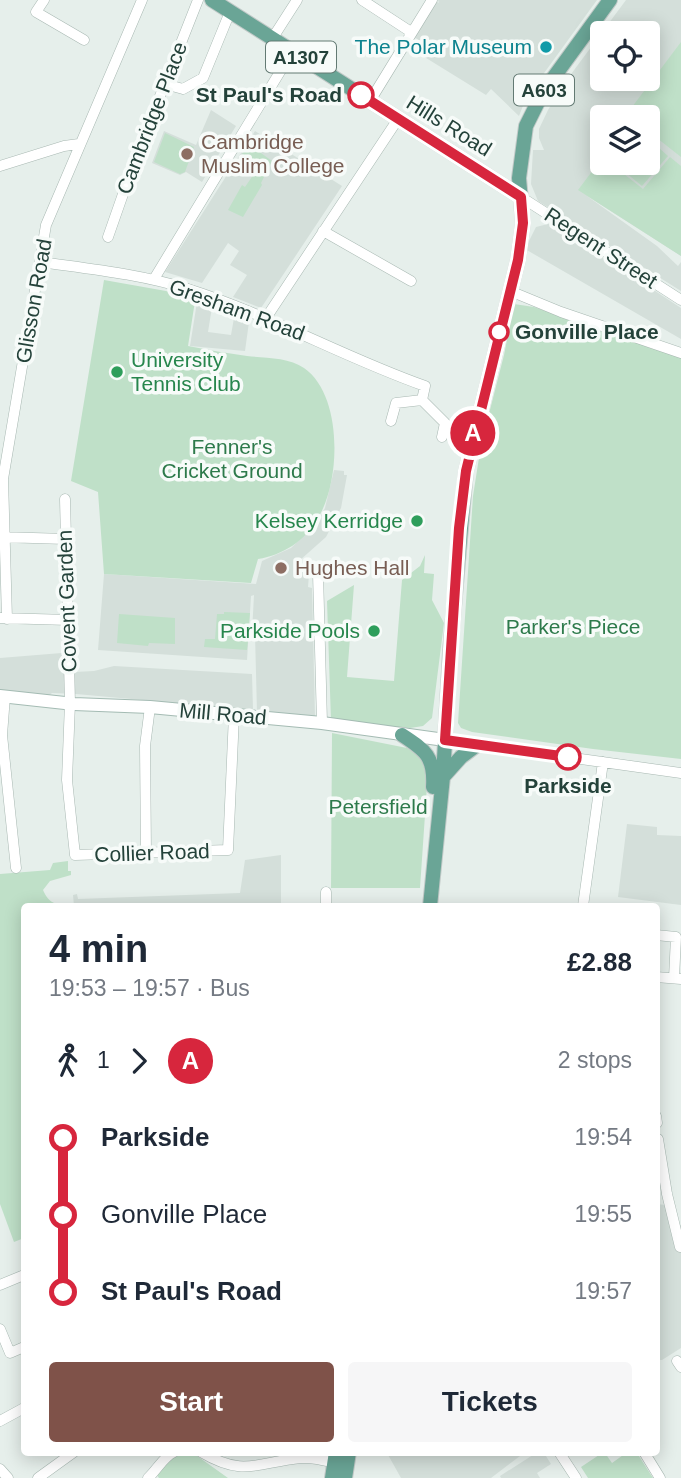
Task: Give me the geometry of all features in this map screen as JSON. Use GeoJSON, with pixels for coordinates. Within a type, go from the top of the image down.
{"type":"FeatureCollection","features":[{"type":"Feature","properties":{"kind":"main road","name":"Hills Road"},"geometry":{"type":"LineString","coordinates":[[212,0],[521,197]]}},
{"type":"Feature","properties":{"kind":"main road","name":"A603"},"geometry":{"type":"LineString","coordinates":[[445,740],[459,528],[466,471],[518,260],[523,223],[520,156],[526,126],[543,92],[610,0]]}},
{"type":"Feature","properties":{"kind":"main road"},"geometry":{"type":"LineString","coordinates":[[402,735],[422,749],[434,769],[431,815],[436,840]]}},
{"type":"Feature","properties":{"kind":"main road"},"geometry":{"type":"LineString","coordinates":[[430,903],[445,740]]}},
{"type":"Feature","properties":{"kind":"main road"},"geometry":{"type":"LineString","coordinates":[[443,777],[461,757],[477,745]]}},
{"type":"Feature","properties":{"kind":"main road"},"geometry":{"type":"LineString","coordinates":[[332,1478],[344,1463]]}},
{"type":"Feature","properties":{"kind":"street"},"geometry":{"type":"LineString","coordinates":[[44,0],[36,12],[84,40]]}},
{"type":"Feature","properties":{"kind":"street","name":"Glisson Road"},"geometry":{"type":"LineString","coordinates":[[4,619],[3,479],[51,209],[142,0]]}},
{"type":"Feature","properties":{"kind":"street","name":"Cambridge Place"},"geometry":{"type":"LineString","coordinates":[[108,237],[136,157],[198,0]]}},
{"type":"Feature","properties":{"kind":"street"},"geometry":{"type":"LineString","coordinates":[[272,39],[297,0]]}},
{"type":"Feature","properties":{"kind":"street"},"geometry":{"type":"LineString","coordinates":[[362,0],[411,32]]}},
{"type":"Feature","properties":{"kind":"street"},"geometry":{"type":"LineString","coordinates":[[370,101],[432,0]]}},
{"type":"Feature","properties":{"kind":"street"},"geometry":{"type":"LineString","coordinates":[[165,84],[184,89],[203,78],[230,12]]}},
{"type":"Feature","properties":{"kind":"street"},"geometry":{"type":"LineString","coordinates":[[154,279],[292,52]]}},
{"type":"Feature","properties":{"kind":"street"},"geometry":{"type":"LineString","coordinates":[[267,318],[398,119]]}},
{"type":"Feature","properties":{"kind":"street"},"geometry":{"type":"LineString","coordinates":[[0,166],[64,146],[79,145]]}},
{"type":"Feature","properties":{"kind":"street","name":"Regent Street"},"geometry":{"type":"LineString","coordinates":[[521,197],[681,300]]}},
{"type":"Feature","properties":{"kind":"street"},"geometry":{"type":"LineString","coordinates":[[323,231],[411,281]]}},
{"type":"Feature","properties":{"kind":"street","name":"Gresham Road"},"geometry":{"type":"LineString","coordinates":[[41,262],[154,279],[267,318],[373,367],[425,386],[422,400]]}},
{"type":"Feature","properties":{"kind":"street"},"geometry":{"type":"LineString","coordinates":[[510,291],[561,312],[681,353]]}},
{"type":"Feature","properties":{"kind":"street"},"geometry":{"type":"LineString","coordinates":[[391,421],[396,403],[422,400],[445,423],[442,437]]}},
{"type":"Feature","properties":{"kind":"street","name":"Covent Garden"},"geometry":{"type":"LineString","coordinates":[[65,499],[70,703],[67,780],[75,855]]}},
{"type":"Feature","properties":{"kind":"street"},"geometry":{"type":"LineString","coordinates":[[2,537],[66,539]]}},
{"type":"Feature","properties":{"kind":"street"},"geometry":{"type":"LineString","coordinates":[[318,573],[322,723]]}},
{"type":"Feature","properties":{"kind":"street"},"geometry":{"type":"LineString","coordinates":[[4,619],[69,620]]}},
{"type":"Feature","properties":{"kind":"street"},"geometry":{"type":"LineString","coordinates":[[2,696],[4,787],[16,867]]}},
{"type":"Feature","properties":{"kind":"street","name":"Mill Road"},"geometry":{"type":"LineString","coordinates":[[2,696],[322,723],[445,740]]}},
{"type":"Feature","properties":{"kind":"street"},"geometry":{"type":"LineString","coordinates":[[146,853],[145,746],[150,707]]}},
{"type":"Feature","properties":{"kind":"street","name":"Collier Road"},"geometry":{"type":"LineString","coordinates":[[75,855],[228,850],[234,715]]}},
{"type":"Feature","properties":{"kind":"street"},"geometry":{"type":"LineString","coordinates":[[445,740],[681,773]]}},
{"type":"Feature","properties":{"kind":"street"},"geometry":{"type":"LineString","coordinates":[[583,903],[603,762]]}},
{"type":"Feature","properties":{"kind":"street"},"geometry":{"type":"LineString","coordinates":[[326,892],[326,903]]}},
{"type":"Feature","properties":{"kind":"street"},"geometry":{"type":"LineString","coordinates":[[660,935],[676,937],[678,978],[660,977]]}},
{"type":"Feature","properties":{"kind":"street"},"geometry":{"type":"LineString","coordinates":[[660,1164],[680,1247]]}},
{"type":"Feature","properties":{"kind":"street"},"geometry":{"type":"LineString","coordinates":[[0,1285],[21,1276]]}},
{"type":"Feature","properties":{"kind":"street"},"geometry":{"type":"LineString","coordinates":[[0,1329],[10,1353],[21,1348]]}},
{"type":"Feature","properties":{"kind":"street"},"geometry":{"type":"LineString","coordinates":[[0,1421],[21,1410]]}},
{"type":"Feature","properties":{"kind":"street"},"geometry":{"type":"LineString","coordinates":[[38,1478],[68,1456]]}},
{"type":"Feature","properties":{"kind":"street"},"geometry":{"type":"LineString","coordinates":[[148,1478],[167,1456]]}},
{"type":"Feature","properties":{"kind":"street"},"geometry":{"type":"LineString","coordinates":[[207,1456],[233,1471],[267,1473],[291,1460],[304,1458],[344,1463]]}},
{"type":"Feature","properties":{"kind":"street"},"geometry":{"type":"LineString","coordinates":[[562,1456],[576,1478]]}},
{"type":"Feature","properties":{"kind":"street"},"geometry":{"type":"LineString","coordinates":[[646,1456],[660,1478]]}},
{"type":"Feature","properties":{"kind":"street"},"geometry":{"type":"LineString","coordinates":[[0,1469],[8,1478]]}},
{"type":"Feature","properties":{"kind":"shaded area"},"geometry":{"type":"Polygon","coordinates":[[[438,0],[597,0],[526,98],[519,116],[491,89],[486,95],[418,53],[424,44],[413,36],[436,1],[439,3],[438,0]]]}},
{"type":"Feature","properties":{"kind":"shaded area"},"geometry":{"type":"Polygon","coordinates":[[[626,0],[681,0],[681,256],[587,196],[657,246],[678,266],[681,262],[681,291],[538,201],[531,184],[533,150],[544,150],[539,129],[548,110],[590,49],[590,91],[660,91],[660,21],[610,21],[626,0]]]}},
{"type":"Feature","properties":{"kind":"shaded area","name":"Cambridge Muslim College"},"geometry":{"type":"Polygon","coordinates":[[[211,110],[236,126],[202,182],[186,172],[180,175],[152,163],[164,131],[196,145],[211,110]]]}},
{"type":"Feature","properties":{"kind":"shaded area"},"geometry":{"type":"Polygon","coordinates":[[[255,131],[342,186],[261,308],[233,297],[247,275],[230,265],[239,251],[228,243],[202,283],[165,272],[255,131]]]}},
{"type":"Feature","properties":{"kind":"shaded area"},"geometry":{"type":"Polygon","coordinates":[[[552,223],[681,308],[681,339],[525,249],[536,227],[552,223]]]}},
{"type":"Feature","properties":{"kind":"shaded area"},"geometry":{"type":"Polygon","coordinates":[[[197,302],[212,307],[208,332],[231,335],[234,318],[249,322],[245,351],[190,346],[197,302]]]}},
{"type":"Feature","properties":{"kind":"shaded area","name":"Hughes Hall"},"geometry":{"type":"Polygon","coordinates":[[[334,470],[344,471],[344,475],[347,475],[341,508],[326,537],[299,561],[306,574],[309,574],[308,587],[312,588],[315,718],[257,712],[255,634],[252,632],[254,595],[251,596],[247,660],[98,650],[104,574],[256,584],[262,561],[291,548],[316,524],[325,508],[334,470]]]}},
{"type":"Feature","properties":{"kind":"shaded area"},"geometry":{"type":"Polygon","coordinates":[[[74,652],[75,672],[114,666],[252,674],[253,710],[76,694],[52,693],[48,696],[0,692],[0,658],[74,652]]]}},
{"type":"Feature","properties":{"kind":"shaded area"},"geometry":{"type":"Polygon","coordinates":[[[627,824],[657,827],[657,835],[681,836],[681,905],[618,897],[627,824]]]}},
{"type":"Feature","properties":{"kind":"shaded area"},"geometry":{"type":"Polygon","coordinates":[[[281,855],[281,903],[74,903],[73,895],[77,894],[78,899],[240,893],[245,860],[281,855]]]}},
{"type":"Feature","properties":{"kind":"shaded area"},"geometry":{"type":"Polygon","coordinates":[[[660,1204],[666,1205],[672,1228],[681,1225],[681,1348],[662,1360],[660,1204]]]}},
{"type":"Feature","properties":{"kind":"shaded area"},"geometry":{"type":"Polygon","coordinates":[[[389,1456],[520,1456],[491,1478],[401,1478],[389,1456]]]}},
{"type":"Feature","properties":{"kind":"shaded area"},"geometry":{"type":"Polygon","coordinates":[[[531,1456],[546,1456],[551,1464],[537,1473],[540,1478],[500,1476],[531,1456]]]}},
{"type":"Feature","properties":{"kind":"green space"},"geometry":{"type":"Polygon","coordinates":[[[681,42],[681,157],[660,140],[660,105],[634,105],[644,91],[660,91],[660,70],[681,42]]]}},
{"type":"Feature","properties":{"kind":"green space"},"geometry":{"type":"Polygon","coordinates":[[[165,133],[194,147],[185,172],[180,174],[154,162],[165,133]]]}},
{"type":"Feature","properties":{"kind":"green space"},"geometry":{"type":"Polygon","coordinates":[[[250,142],[272,161],[262,185],[243,217],[228,210],[242,185],[245,187],[256,171],[253,168],[255,160],[242,154],[250,142]]]}},
{"type":"Feature","properties":{"kind":"green space"},"geometry":{"type":"Polygon","coordinates":[[[660,149],[668,156],[660,165],[660,149]]]}},
{"type":"Feature","properties":{"kind":"green space"},"geometry":{"type":"Polygon","coordinates":[[[670,157],[681,166],[681,256],[578,190],[590,174],[625,175],[643,189],[655,175],[660,175],[660,169],[670,157]]]}},
{"type":"Feature","properties":{"kind":"green space"},"geometry":{"type":"Polygon","coordinates":[[[629,175],[652,175],[642,186],[629,175]]]}},
{"type":"Feature","properties":{"kind":"green space","name":"Fenner's Cricket Ground"},"geometry":{"type":"Polygon","coordinates":[[[104,280],[166,291],[195,301],[188,346],[298,364],[317,381],[326,398],[332,418],[334,461],[326,502],[313,526],[300,540],[285,550],[258,559],[251,583],[104,574],[98,492],[71,481],[104,280]]]}},
{"type":"Feature","properties":{"kind":"green space","name":"Parker's Piece"},"geometry":{"type":"Polygon","coordinates":[[[514,304],[534,307],[681,358],[681,759],[472,732],[461,728],[458,723],[473,496],[481,445],[514,304]]]}},
{"type":"Feature","properties":{"kind":"green space"},"geometry":{"type":"Polygon","coordinates":[[[425,555],[424,573],[434,574],[432,600],[444,623],[432,718],[423,726],[410,728],[331,721],[327,601],[354,585],[347,677],[394,681],[402,580],[420,566],[425,555]]]}},
{"type":"Feature","properties":{"kind":"green space"},"geometry":{"type":"Polygon","coordinates":[[[250,613],[249,624],[237,624],[236,640],[248,641],[247,650],[204,647],[205,639],[215,639],[217,614],[250,613]]]}},
{"type":"Feature","properties":{"kind":"green space"},"geometry":{"type":"Polygon","coordinates":[[[119,614],[175,618],[175,644],[149,643],[148,646],[117,643],[119,614]]]}},
{"type":"Feature","properties":{"kind":"green space","name":"Petersfield"},"geometry":{"type":"Polygon","coordinates":[[[332,733],[407,748],[420,757],[428,771],[420,888],[331,888],[332,733]]]}},
{"type":"Feature","properties":{"kind":"green space"},"geometry":{"type":"Polygon","coordinates":[[[68,861],[71,875],[50,881],[43,890],[53,903],[21,903],[21,1239],[14,1242],[0,1204],[0,874],[50,870],[53,863],[68,861]]]}},
{"type":"Feature","properties":{"kind":"green space"},"geometry":{"type":"Polygon","coordinates":[[[177,1456],[197,1456],[228,1478],[159,1478],[156,1474],[177,1456]]]}},
{"type":"Feature","properties":{"kind":"green space"},"geometry":{"type":"Polygon","coordinates":[[[598,1456],[607,1456],[612,1463],[622,1456],[639,1456],[653,1478],[588,1478],[581,1467],[598,1456]]]}},
{"type":"Feature","properties":{"kind":"bus line","name":"A"},"geometry":{"type":"LineString","coordinates":[[361,95],[521,197],[523,223],[518,260],[480,405],[466,471],[459,528],[445,740],[568,757]]}},
{"type":"Feature","properties":{"kind":"place","name":"The Polar Museum"},"geometry":{"type":"Point","coordinates":[546,47]}},
{"type":"Feature","properties":{"kind":"place","name":"St Paul's Road"},"geometry":{"type":"Point","coordinates":[361,95]}},
{"type":"Feature","properties":{"kind":"place","name":"Cambridge Muslim College"},"geometry":{"type":"Point","coordinates":[187,154]}},
{"type":"Feature","properties":{"kind":"place","name":"Gonville Place"},"geometry":{"type":"Point","coordinates":[499,332]}},
{"type":"Feature","properties":{"kind":"place","name":"University Tennis Club"},"geometry":{"type":"Point","coordinates":[117,372]}},
{"type":"Feature","properties":{"kind":"place","name":"Kelsey Kerridge"},"geometry":{"type":"Point","coordinates":[417,521]}},
{"type":"Feature","properties":{"kind":"place","name":"Hughes Hall"},"geometry":{"type":"Point","coordinates":[281,568]}},
{"type":"Feature","properties":{"kind":"place","name":"Parkside Pools"},"geometry":{"type":"Point","coordinates":[374,631]}},
{"type":"Feature","properties":{"kind":"place","name":"Parkside"},"geometry":{"type":"Point","coordinates":[568,757]}}]}
